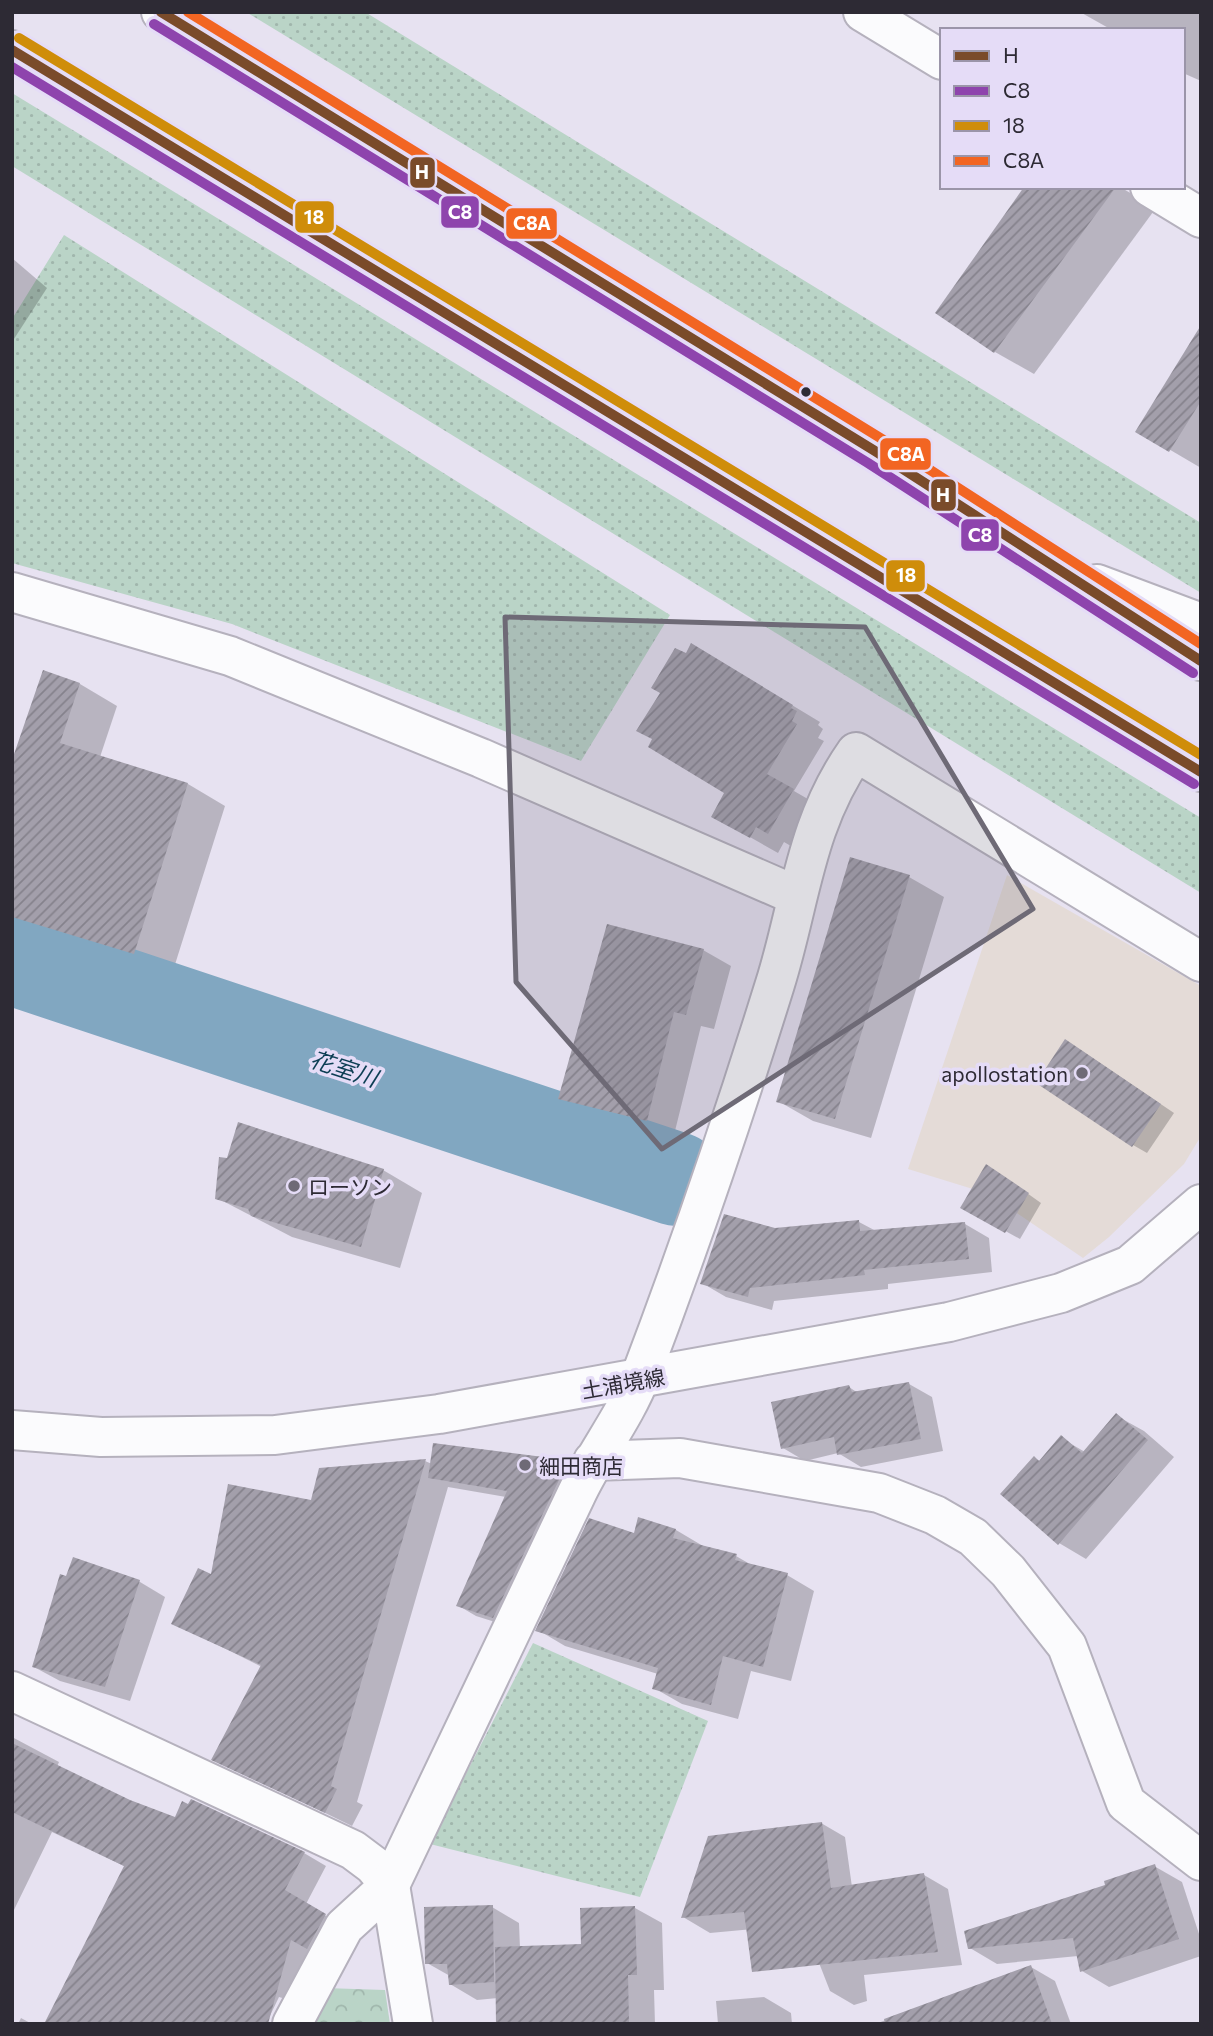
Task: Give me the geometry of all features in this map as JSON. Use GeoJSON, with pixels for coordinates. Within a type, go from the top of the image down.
{"type":"FeatureCollection","features":[{"type":"Feature","properties":{"kind":"street"},"geometry":{"type":"LineString","coordinates":[[161,12],[875,451],[1201,661]]}},
{"type":"Feature","properties":{"kind":"street"},"geometry":{"type":"LineString","coordinates":[[864,12],[940,59]]}},
{"type":"Feature","properties":{"kind":"street"},"geometry":{"type":"LineString","coordinates":[[12,50],[1201,772]]}},
{"type":"Feature","properties":{"kind":"street"},"geometry":{"type":"LineString","coordinates":[[1153,189],[1201,218]]}},
{"type":"Feature","properties":{"kind":"street"},"geometry":{"type":"LineString","coordinates":[[1059,570],[1201,623]]}},
{"type":"Feature","properties":{"kind":"street"},"geometry":{"type":"LineString","coordinates":[[12,592],[230,656],[481,758],[795,895]]}},
{"type":"Feature","properties":{"kind":"street"},"geometry":{"type":"LineString","coordinates":[[292,2024],[344,1927],[390,1885],[593,1461],[639,1380],[722,1157],[789,939],[795,895],[835,782],[856,752],[1201,962]]}},
{"type":"Feature","properties":{"kind":"street","name":"土浦境線"},"geometry":{"type":"LineString","coordinates":[[12,1430],[101,1437],[275,1435],[439,1414],[949,1322],[1061,1293],[1130,1265],[1201,1204]]}},
{"type":"Feature","properties":{"kind":"street"},"geometry":{"type":"LineString","coordinates":[[593,1461],[680,1458],[879,1493],[935,1515],[973,1537],[1008,1571],[1067,1646],[1126,1803],[1201,1861]]}},
{"type":"Feature","properties":{"kind":"street"},"geometry":{"type":"LineString","coordinates":[[12,1690],[353,1850],[373,1865],[390,1885],[414,2024]]}},
{"type":"Feature","properties":{"kind":"highlighted area"},"geometry":{"type":"Polygon","coordinates":[[[505,617],[865,627],[1033,909],[662,1149],[516,982],[505,617]]]}},
{"type":"Feature","properties":{"kind":"shaded area","name":"apollostation"},"geometry":{"type":"Polygon","coordinates":[[[1007,875],[1201,986],[1201,1136],[1184,1164],[1109,1237],[1083,1258],[989,1194],[908,1169],[1007,875]]]}},
{"type":"Feature","properties":{"kind":"green space"},"geometry":{"type":"Polygon","coordinates":[[[246,12],[365,12],[1201,523],[1201,593],[246,12]]]}},
{"type":"Feature","properties":{"kind":"green space"},"geometry":{"type":"Polygon","coordinates":[[[12,93],[1201,818],[1201,893],[12,166],[12,93]]]}},
{"type":"Feature","properties":{"kind":"green space"},"geometry":{"type":"Polygon","coordinates":[[[64,235],[670,615],[581,761],[232,624],[12,563],[12,319],[64,235]]]}},
{"type":"Feature","properties":{"kind":"green space"},"geometry":{"type":"Polygon","coordinates":[[[533,1643],[708,1721],[640,1897],[430,1844],[533,1643]]]}},
{"type":"Feature","properties":{"kind":"green space"},"geometry":{"type":"Polygon","coordinates":[[[325,1988],[385,1990],[390,2024],[308,2024],[325,1988]]]}},
{"type":"Feature","properties":{"kind":"building"},"geometry":{"type":"Polygon","coordinates":[[[1023,189],[1115,189],[994,353],[935,313],[1023,189]]]}},
{"type":"Feature","properties":{"kind":"building"},"geometry":{"type":"Polygon","coordinates":[[[1201,325],[1201,401],[1169,452],[1135,432],[1201,325]]]}},
{"type":"Feature","properties":{"kind":"building"},"geometry":{"type":"Polygon","coordinates":[[[691,643],[793,705],[791,708],[797,711],[792,721],[797,724],[767,774],[794,789],[768,834],[756,827],[750,838],[711,817],[724,793],[648,747],[652,739],[636,731],[660,693],[651,688],[675,648],[686,653],[691,643]]]}},
{"type":"Feature","properties":{"kind":"building"},"geometry":{"type":"Polygon","coordinates":[[[43,670],[80,683],[60,743],[188,783],[134,954],[12,917],[12,760],[43,670]]]}},
{"type":"Feature","properties":{"kind":"building"},"geometry":{"type":"Polygon","coordinates":[[[850,857],[910,875],[835,1119],[776,1102],[850,857]]]}},
{"type":"Feature","properties":{"kind":"building"},"geometry":{"type":"Polygon","coordinates":[[[607,924],[704,949],[686,1015],[674,1012],[647,1121],[558,1099],[607,924]]]}},
{"type":"Feature","properties":{"kind":"building"},"geometry":{"type":"Polygon","coordinates":[[[1065,1039],[1161,1104],[1132,1147],[1036,1083],[1065,1039]]]}},
{"type":"Feature","properties":{"kind":"building","name":"ローソン"},"geometry":{"type":"Polygon","coordinates":[[[238,1122],[384,1169],[361,1247],[251,1216],[248,1209],[215,1199],[219,1157],[227,1158],[238,1122]]]}},
{"type":"Feature","properties":{"kind":"building"},"geometry":{"type":"Polygon","coordinates":[[[986,1164],[1029,1193],[1005,1233],[960,1208],[986,1164]]]}},
{"type":"Feature","properties":{"kind":"building"},"geometry":{"type":"Polygon","coordinates":[[[724,1214],[775,1228],[859,1220],[860,1231],[965,1222],[969,1259],[864,1270],[865,1275],[750,1288],[748,1297],[700,1284],[724,1214]]]}},
{"type":"Feature","properties":{"kind":"building"},"geometry":{"type":"Polygon","coordinates":[[[909,1382],[921,1439],[837,1455],[834,1437],[781,1449],[771,1402],[849,1385],[852,1392],[909,1382]]]}},
{"type":"Feature","properties":{"kind":"building"},"geometry":{"type":"Polygon","coordinates":[[[1116,1413],[1148,1440],[1058,1545],[1000,1494],[1034,1456],[1039,1461],[1061,1435],[1082,1453],[1116,1413]]]}},
{"type":"Feature","properties":{"kind":"building"},"geometry":{"type":"Polygon","coordinates":[[[433,1443],[559,1459],[559,1480],[493,1618],[456,1606],[507,1491],[428,1478],[433,1443]]]}},
{"type":"Feature","properties":{"kind":"building"},"geometry":{"type":"Polygon","coordinates":[[[426,1459],[331,1786],[337,1789],[325,1813],[211,1760],[261,1665],[171,1624],[198,1568],[211,1574],[228,1484],[311,1500],[319,1468],[426,1459]]]}},
{"type":"Feature","properties":{"kind":"building"},"geometry":{"type":"Polygon","coordinates":[[[638,1517],[676,1529],[673,1538],[737,1554],[735,1560],[788,1573],[763,1667],[723,1656],[711,1705],[652,1689],[658,1668],[535,1631],[589,1518],[634,1533],[638,1517]]]}},
{"type":"Feature","properties":{"kind":"building"},"geometry":{"type":"Polygon","coordinates":[[[73,1557],[140,1580],[105,1687],[32,1667],[60,1574],[66,1576],[73,1557]]]}},
{"type":"Feature","properties":{"kind":"building"},"geometry":{"type":"Polygon","coordinates":[[[12,1743],[130,1800],[175,1817],[182,1801],[188,1804],[191,1799],[305,1852],[285,1890],[326,1914],[307,1949],[291,1940],[268,2024],[44,2024],[124,1866],[12,1812],[12,1743]]]}},
{"type":"Feature","properties":{"kind":"building"},"geometry":{"type":"Polygon","coordinates":[[[822,1822],[831,1888],[924,1873],[938,1952],[752,1972],[744,1912],[681,1918],[708,1836],[822,1822]]]}},
{"type":"Feature","properties":{"kind":"building"},"geometry":{"type":"Polygon","coordinates":[[[1155,1864],[1179,1939],[1080,1972],[1073,1938],[968,1949],[964,1931],[1105,1885],[1104,1881],[1155,1864]]]}},
{"type":"Feature","properties":{"kind":"building"},"geometry":{"type":"Polygon","coordinates":[[[493,1905],[494,1982],[449,1985],[447,1964],[425,1964],[424,1907],[493,1905]]]}},
{"type":"Feature","properties":{"kind":"building"},"geometry":{"type":"Polygon","coordinates":[[[635,1906],[637,1975],[628,1975],[629,2024],[496,2024],[495,1947],[581,1944],[580,1908],[635,1906]]]}},
{"type":"Feature","properties":{"kind":"building"},"geometry":{"type":"Polygon","coordinates":[[[1031,1965],[1052,2024],[885,2024],[884,2019],[1031,1965]]]}},
{"type":"Feature","properties":{"kind":"waterway","name":"花室川"},"geometry":{"type":"LineString","coordinates":[[12,958],[676,1179]]}},
{"type":"Feature","properties":{"kind":"transit line","name":"H"},"geometry":{"type":"LineString","coordinates":[[161,12],[875,451],[1201,661]]}},
{"type":"Feature","properties":{"kind":"transit line","name":"C8A"},"geometry":{"type":"LineString","coordinates":[[188,12],[882,439],[1201,644]]}},
{"type":"Feature","properties":{"kind":"transit line","name":"C8"},"geometry":{"type":"LineString","coordinates":[[154,24],[868,463],[1193,673]]}},
{"type":"Feature","properties":{"kind":"transit line","name":"18"},"geometry":{"type":"LineString","coordinates":[[19,38],[1201,755]]}},
{"type":"Feature","properties":{"kind":"transit line","name":"H"},"geometry":{"type":"LineString","coordinates":[[12,50],[1201,772]]}},
{"type":"Feature","properties":{"kind":"transit line","name":"C8"},"geometry":{"type":"LineString","coordinates":[[12,67],[1194,784]]}},
{"type":"Feature","properties":{"kind":"place","name":"apollostation"},"geometry":{"type":"Point","coordinates":[1082,1073]}},
{"type":"Feature","properties":{"kind":"place","name":"ローソン"},"geometry":{"type":"Point","coordinates":[294,1186]}},
{"type":"Feature","properties":{"kind":"place","name":"細田商店"},"geometry":{"type":"Point","coordinates":[525,1465]}}]}
